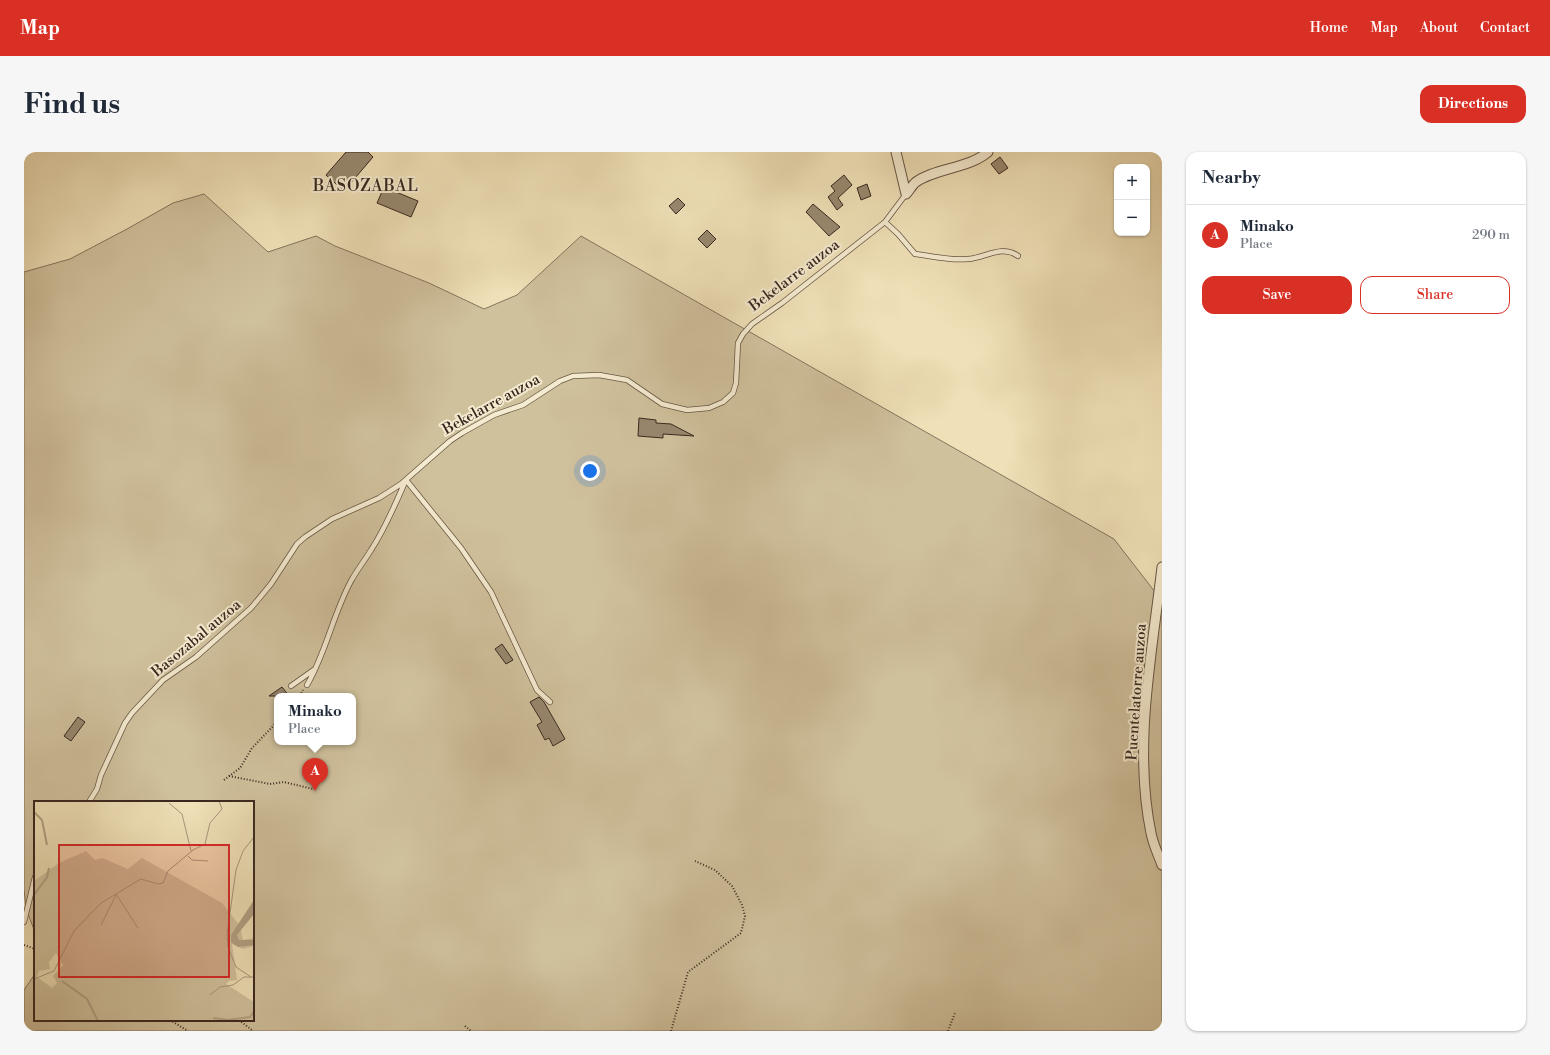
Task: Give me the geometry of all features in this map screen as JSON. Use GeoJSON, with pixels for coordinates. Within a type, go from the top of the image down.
{"type":"FeatureCollection","features":[{"type":"Feature","properties":{"kind":"street"},"geometry":{"type":"LineString","coordinates":[[896,152],[906,194]]}},
{"type":"Feature","properties":{"kind":"street","name":"Bekelarre auzoa"},"geometry":{"type":"LineString","coordinates":[[906,194],[917,182],[983,157],[988,152]]}},
{"type":"Feature","properties":{"kind":"street","name":"Puentelatorre auzoa"},"geometry":{"type":"LineString","coordinates":[[1162,566],[1143,746],[1145,789],[1151,834],[1162,865]]}},
{"type":"Feature","properties":{"kind":"lane","name":"Bekelarre auzoa"},"geometry":{"type":"LineString","coordinates":[[406,480],[450,441],[462,433],[494,415],[523,405],[560,381],[573,376],[599,375],[627,380],[662,404],[687,410],[709,408],[723,402],[732,394],[736,383],[738,343],[752,324],[782,304],[884,222],[906,194]]}},
{"type":"Feature","properties":{"kind":"lane"},"geometry":{"type":"LineString","coordinates":[[884,222],[898,234],[915,254],[968,260],[996,252],[1012,251],[1018,256]]}},
{"type":"Feature","properties":{"kind":"lane"},"geometry":{"type":"LineString","coordinates":[[307,685],[351,580],[372,549],[396,504],[406,480],[461,548],[491,592],[537,690],[550,702]]}},
{"type":"Feature","properties":{"kind":"lane","name":"Basozabal auzoa"},"geometry":{"type":"LineString","coordinates":[[91,801],[97,789],[101,775],[124,723],[145,698],[163,680],[196,657],[251,608],[271,584],[297,544],[305,537],[332,519],[379,498],[406,480]]}},
{"type":"Feature","properties":{"kind":"lane"},"geometry":{"type":"LineString","coordinates":[[291,686],[315,669]]}},
{"type":"Feature","properties":{"kind":"lane"},"geometry":{"type":"LineString","coordinates":[[24,922],[34,881]]}},
{"type":"Feature","properties":{"kind":"path"},"geometry":{"type":"LineString","coordinates":[[224,780],[240,768],[252,748],[274,725]]}},
{"type":"Feature","properties":{"kind":"path"},"geometry":{"type":"LineString","coordinates":[[229,776],[270,784],[284,782],[313,789]]}},
{"type":"Feature","properties":{"kind":"path"},"geometry":{"type":"LineString","coordinates":[[671,1031],[688,972],[740,933],[745,916],[742,904],[732,886],[715,870],[696,861]]}},
{"type":"Feature","properties":{"kind":"path"},"geometry":{"type":"LineString","coordinates":[[24,945],[34,949]]}},
{"type":"Feature","properties":{"kind":"path"},"geometry":{"type":"LineString","coordinates":[[948,1031],[955,1013]]}},
{"type":"Feature","properties":{"kind":"path"},"geometry":{"type":"LineString","coordinates":[[172,1021],[188,1031]]}},
{"type":"Feature","properties":{"kind":"path"},"geometry":{"type":"LineString","coordinates":[[240,1021],[253,1031]]}},
{"type":"Feature","properties":{"kind":"path"},"geometry":{"type":"LineString","coordinates":[[465,1026],[471,1031]]}},
{"type":"Feature","properties":{"kind":"shaded area"},"geometry":{"type":"Polygon","coordinates":[[[204,194],[268,252],[316,236],[335,246],[429,283],[484,309],[517,295],[581,236],[1114,539],[1162,601],[1162,1031],[24,1031],[24,990],[34,975],[34,1021],[254,1021],[254,801],[34,801],[34,929],[26,909],[24,889],[24,272],[70,259],[173,203],[204,194]]]}},
{"type":"Feature","properties":{"kind":"building"},"geometry":{"type":"Polygon","coordinates":[[[346,152],[368,152],[373,157],[344,191],[326,175],[346,152]]]}},
{"type":"Feature","properties":{"kind":"building"},"geometry":{"type":"Polygon","coordinates":[[[1000,157],[1008,168],[999,174],[991,164],[1000,157]]]}},
{"type":"Feature","properties":{"kind":"building"},"geometry":{"type":"Polygon","coordinates":[[[844,175],[852,185],[838,198],[843,205],[837,210],[828,197],[835,191],[831,186],[844,175]]]}},
{"type":"Feature","properties":{"kind":"building"},"geometry":{"type":"Polygon","coordinates":[[[867,184],[871,196],[861,200],[857,188],[867,184]]]}},
{"type":"Feature","properties":{"kind":"building"},"geometry":{"type":"Polygon","coordinates":[[[384,187],[418,201],[411,217],[377,203],[384,187]]]}},
{"type":"Feature","properties":{"kind":"building"},"geometry":{"type":"Polygon","coordinates":[[[678,198],[685,205],[676,214],[669,206],[678,198]]]}},
{"type":"Feature","properties":{"kind":"building"},"geometry":{"type":"Polygon","coordinates":[[[813,204],[840,227],[829,236],[806,212],[813,204]]]}},
{"type":"Feature","properties":{"kind":"building"},"geometry":{"type":"Polygon","coordinates":[[[707,230],[716,239],[707,248],[698,239],[707,230]]]}},
{"type":"Feature","properties":{"kind":"building"},"geometry":{"type":"Polygon","coordinates":[[[639,418],[656,420],[656,423],[671,424],[694,436],[663,434],[663,438],[638,436],[639,418]]]}},
{"type":"Feature","properties":{"kind":"building"},"geometry":{"type":"Polygon","coordinates":[[[502,644],[513,660],[506,664],[495,649],[502,644]]]}},
{"type":"Feature","properties":{"kind":"building"},"geometry":{"type":"Polygon","coordinates":[[[282,687],[287,693],[274,693],[274,696],[269,696],[282,687]]]}},
{"type":"Feature","properties":{"kind":"building"},"geometry":{"type":"Polygon","coordinates":[[[539,697],[544,702],[565,739],[553,746],[549,738],[545,740],[537,725],[542,722],[530,702],[539,697]]]}},
{"type":"Feature","properties":{"kind":"building"},"geometry":{"type":"Polygon","coordinates":[[[78,717],[85,722],[71,741],[64,736],[78,717]]]}},
{"type":"Feature","properties":{"kind":"place","name":"Minako"},"geometry":{"type":"Point","coordinates":[315,791]}},
{"type":"Feature","properties":{"kind":"district","name":"BASOZABAL"},"geometry":{"type":"Point","coordinates":[366,185]}}]}
